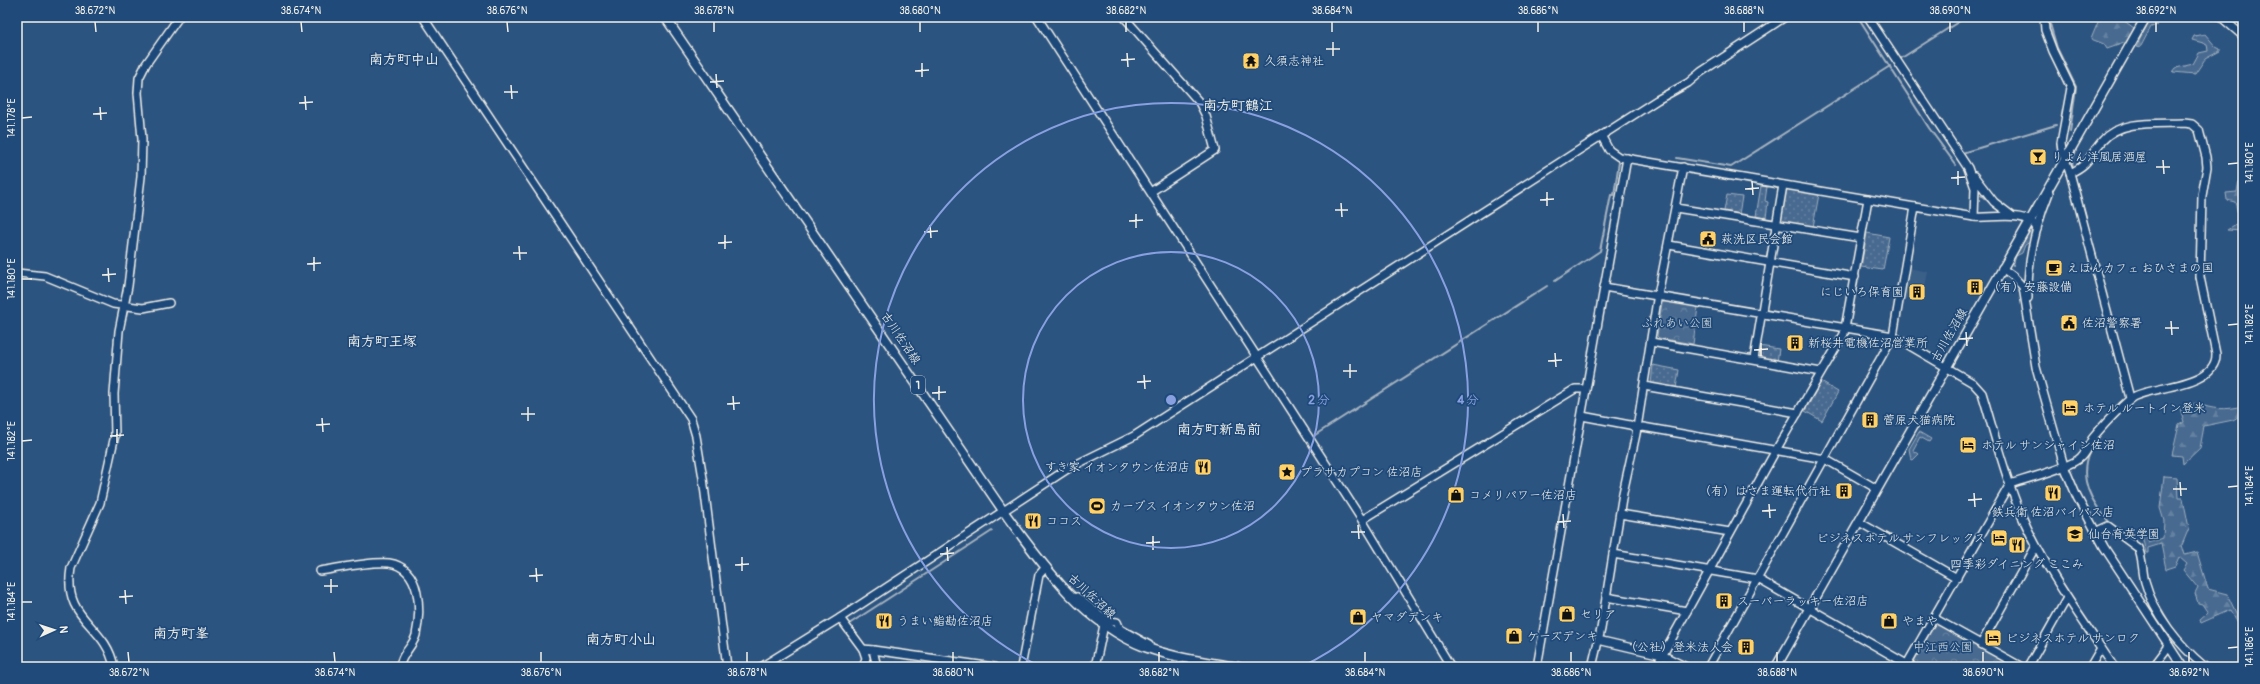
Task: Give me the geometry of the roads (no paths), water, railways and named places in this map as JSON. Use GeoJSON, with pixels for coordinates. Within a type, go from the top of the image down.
{"type":"FeatureCollection","features":[{"type":"Feature","properties":{"kind":"main road","name":"古川佐沼線"},"geometry":{"type":"LineString","coordinates":[[665,17],[1004,512],[1046,567],[1066,589],[1104,625],[1135,642],[1161,652],[1222,666],[1238,667]]}},
{"type":"Feature","properties":{"kind":"main road","name":"古川佐沼線"},"geometry":{"type":"LineString","coordinates":[[1776,667],[2059,166],[2146,17]]}},
{"type":"Feature","properties":{"kind":"street"},"geometry":{"type":"LineString","coordinates":[[114,667],[106,643],[84,620],[73,604],[69,579],[72,568],[100,503],[115,435],[116,365],[141,177],[142,139],[138,93],[139,78],[146,64],[179,17]]}},
{"type":"Feature","properties":{"kind":"street"},"geometry":{"type":"LineString","coordinates":[[423,17],[690,419],[696,436],[703,478],[727,667]]}},
{"type":"Feature","properties":{"kind":"street"},"geometry":{"type":"LineString","coordinates":[[1037,17],[1152,191],[1362,520],[1451,667]]}},
{"type":"Feature","properties":{"kind":"street"},"geometry":{"type":"LineString","coordinates":[[1124,17],[1199,102],[1206,116],[1215,150],[1152,191]]}},
{"type":"Feature","properties":{"kind":"street"},"geometry":{"type":"LineString","coordinates":[[761,667],[840,618],[1069,468],[1134,436],[1602,137],[1657,100],[1688,82],[1785,17]]}},
{"type":"Feature","properties":{"kind":"street"},"geometry":{"type":"LineString","coordinates":[[1868,17],[1968,168],[1994,202],[2011,215],[2035,225],[2037,229]]}},
{"type":"Feature","properties":{"kind":"street"},"geometry":{"type":"LineString","coordinates":[[2044,17],[2045,30],[2053,51],[2072,88],[2061,142],[2064,158],[2070,172],[2133,397]]}},
{"type":"Feature","properties":{"kind":"street"},"geometry":{"type":"LineString","coordinates":[[2221,17],[2243,36]]}},
{"type":"Feature","properties":{"kind":"street"},"geometry":{"type":"LineString","coordinates":[[1613,554],[1758,579],[1910,666],[1934,618],[2010,484],[2064,466],[2080,458],[2099,430],[2133,397],[2173,387],[2204,374],[2215,366],[2216,354],[2200,277],[2202,196],[2207,167],[2202,136],[2196,126],[2192,124],[2131,125],[2118,130],[2104,139],[2088,162],[2078,169],[2070,172]]}},
{"type":"Feature","properties":{"kind":"street"},"geometry":{"type":"LineString","coordinates":[[1602,137],[1609,150],[1619,157],[1974,217],[2011,215]]}},
{"type":"Feature","properties":{"kind":"street"},"geometry":{"type":"LineString","coordinates":[[1537,667],[1627,158]]}},
{"type":"Feature","properties":{"kind":"street"},"geometry":{"type":"LineString","coordinates":[[2028,321],[2028,290],[2037,229],[2059,166]]}},
{"type":"Feature","properties":{"kind":"street"},"geometry":{"type":"LineString","coordinates":[[1592,667],[1644,386],[1682,167]]}},
{"type":"Feature","properties":{"kind":"street"},"geometry":{"type":"LineString","coordinates":[[1968,168],[1975,188],[1974,217]]}},
{"type":"Feature","properties":{"kind":"street"},"geometry":{"type":"LineString","coordinates":[[1754,359],[1783,185]]}},
{"type":"Feature","properties":{"kind":"street"},"geometry":{"type":"LineString","coordinates":[[1656,667],[1730,532],[1846,328],[1868,199]]}},
{"type":"Feature","properties":{"kind":"street"},"geometry":{"type":"LineString","coordinates":[[1708,667],[1894,336],[1915,207]]}},
{"type":"Feature","properties":{"kind":"street"},"geometry":{"type":"LineString","coordinates":[[1676,208],[1861,238]]}},
{"type":"Feature","properties":{"kind":"street"},"geometry":{"type":"LineString","coordinates":[[1669,245],[1855,277]]}},
{"type":"Feature","properties":{"kind":"street"},"geometry":{"type":"LineString","coordinates":[[2002,268],[2013,276],[2023,287],[2036,366],[2064,466],[2077,498],[2094,532],[2183,667]]}},
{"type":"Feature","properties":{"kind":"street"},"geometry":{"type":"LineString","coordinates":[[17,273],[45,276],[100,300],[123,306],[142,308],[169,304]]}},
{"type":"Feature","properties":{"kind":"street"},"geometry":{"type":"LineString","coordinates":[[1604,287],[1659,295],[1894,336],[1973,383],[1980,389],[2010,484],[2036,546],[2067,598],[2114,667]]}},
{"type":"Feature","properties":{"kind":"street"},"geometry":{"type":"LineString","coordinates":[[1651,342],[1821,372]]}},
{"type":"Feature","properties":{"kind":"street"},"geometry":{"type":"LineString","coordinates":[[1644,386],[1798,413]]}},
{"type":"Feature","properties":{"kind":"street"},"geometry":{"type":"LineString","coordinates":[[1362,520],[1575,389],[1586,389]]}},
{"type":"Feature","properties":{"kind":"street"},"geometry":{"type":"LineString","coordinates":[[1582,416],[1630,425],[1636,428],[1643,427],[1825,459],[1877,489]]}},
{"type":"Feature","properties":{"kind":"street"},"geometry":{"type":"LineString","coordinates":[[1620,514],[1730,532]]}},
{"type":"Feature","properties":{"kind":"street"},"geometry":{"type":"LineString","coordinates":[[1858,522],[1957,578]]}},
{"type":"Feature","properties":{"kind":"street"},"geometry":{"type":"LineString","coordinates":[[2094,532],[2108,526],[2138,548],[2145,582],[2153,602],[2172,633],[2188,652],[2205,667]]}},
{"type":"Feature","properties":{"kind":"street"},"geometry":{"type":"LineString","coordinates":[[1981,644],[2036,546]]}},
{"type":"Feature","properties":{"kind":"street"},"geometry":{"type":"LineString","coordinates":[[320,571],[383,563],[395,565],[405,571],[417,590],[419,602],[416,636],[402,658],[400,667]]}},
{"type":"Feature","properties":{"kind":"street"},"geometry":{"type":"LineString","coordinates":[[1021,667],[1039,575],[1046,567]]}},
{"type":"Feature","properties":{"kind":"street"},"geometry":{"type":"LineString","coordinates":[[1066,589],[1108,621],[1117,622],[1120,629],[1161,652]]}},
{"type":"Feature","properties":{"kind":"street"},"geometry":{"type":"LineString","coordinates":[[1606,597],[1687,611]]}},
{"type":"Feature","properties":{"kind":"street"},"geometry":{"type":"LineString","coordinates":[[2028,667],[2067,598]]}},
{"type":"Feature","properties":{"kind":"street"},"geometry":{"type":"LineString","coordinates":[[840,618],[868,649],[877,667]]}},
{"type":"Feature","properties":{"kind":"street"},"geometry":{"type":"LineString","coordinates":[[1934,618],[2022,667]]}},
{"type":"Feature","properties":{"kind":"street"},"geometry":{"type":"LineString","coordinates":[[1095,667],[1104,625]]}},
{"type":"Feature","properties":{"kind":"street"},"geometry":{"type":"LineString","coordinates":[[1598,640],[1662,656],[1686,667]]}},
{"type":"Feature","properties":{"kind":"street"},"geometry":{"type":"LineString","coordinates":[[2153,667],[2169,646]]}},
{"type":"Feature","properties":{"kind":"street"},"geometry":{"type":"LineString","coordinates":[[2090,667],[2101,648]]}},
{"type":"Feature","properties":{"kind":"street"},"geometry":{"type":"LineString","coordinates":[[868,649],[965,665],[994,667]]}},
{"type":"Feature","properties":{"kind":"street"},"geometry":{"type":"LineString","coordinates":[[863,667],[868,649]]}},
{"type":"Feature","properties":{"kind":"street"},"geometry":{"type":"LineString","coordinates":[[2177,659],[2188,652]]}},
{"type":"Feature","properties":{"kind":"waterway"},"geometry":{"type":"LineString","coordinates":[[1858,17],[1929,128],[1956,165]]}},
{"type":"Feature","properties":{"kind":"waterway"},"geometry":{"type":"LineString","coordinates":[[1900,59],[1966,17]]}},
{"type":"Feature","properties":{"kind":"waterway"},"geometry":{"type":"LineString","coordinates":[[2048,17],[2057,48],[2076,87],[2070,132]]}},
{"type":"Feature","properties":{"kind":"waterway"},"geometry":{"type":"LineString","coordinates":[[1677,158],[1731,167],[1890,66]]}},
{"type":"Feature","properties":{"kind":"waterway"},"geometry":{"type":"LineString","coordinates":[[1962,153],[2056,125]]}},
{"type":"Feature","properties":{"kind":"waterway"},"geometry":{"type":"LineString","coordinates":[[2073,169],[2072,159],[2076,151]]}},
{"type":"Feature","properties":{"kind":"waterway"},"geometry":{"type":"LineString","coordinates":[[1555,281],[1600,251],[1611,195],[1614,195],[1619,162]]}},
{"type":"Feature","properties":{"kind":"waterway"},"geometry":{"type":"LineString","coordinates":[[2074,173],[2103,285]]}},
{"type":"Feature","properties":{"kind":"waterway"},"geometry":{"type":"LineString","coordinates":[[1981,195],[1998,210]]}},
{"type":"Feature","properties":{"kind":"waterway"},"geometry":{"type":"LineString","coordinates":[[1315,435],[1547,286]]}},
{"type":"Feature","properties":{"kind":"waterway"},"geometry":{"type":"LineString","coordinates":[[2113,526],[2095,504],[2086,482],[2085,470],[2087,458],[2092,446],[2101,433],[2129,404]]}},
{"type":"Feature","properties":{"kind":"waterway"},"geometry":{"type":"LineString","coordinates":[[862,642],[849,624],[992,531]]}},
{"type":"Feature","properties":{"kind":"waterway"},"geometry":{"type":"LineString","coordinates":[[2153,595],[2173,629]]}},
{"type":"Feature","properties":{"kind":"waterway"},"geometry":{"type":"LineString","coordinates":[[867,651],[873,667]]}},
{"type":"Feature","properties":{"kind":"place","name":"久須志神社"},"geometry":{"type":"Point","coordinates":[1251,61]}},
{"type":"Feature","properties":{"kind":"place","name":"りよん洋風居酒屋"},"geometry":{"type":"Point","coordinates":[2038,157]}},
{"type":"Feature","properties":{"kind":"place","name":"萩洗区民会館"},"geometry":{"type":"Point","coordinates":[1708,239]}},
{"type":"Feature","properties":{"kind":"place","name":"えほんカフェ おひさまの国"},"geometry":{"type":"Point","coordinates":[2054,268]}},
{"type":"Feature","properties":{"kind":"place","name":"（有）安藤設備"},"geometry":{"type":"Point","coordinates":[1975,287]}},
{"type":"Feature","properties":{"kind":"place","name":"にじいろ保育園"},"geometry":{"type":"Point","coordinates":[1917,292]}},
{"type":"Feature","properties":{"kind":"place","name":"佐沼警察署"},"geometry":{"type":"Point","coordinates":[2069,323]}},
{"type":"Feature","properties":{"kind":"place","name":"新桜井電機佐沼営業所"},"geometry":{"type":"Point","coordinates":[1795,343]}},
{"type":"Feature","properties":{"kind":"place","name":"ホテル ルートイン登米"},"geometry":{"type":"Point","coordinates":[2070,408]}},
{"type":"Feature","properties":{"kind":"place","name":"菅原犬猫病院"},"geometry":{"type":"Point","coordinates":[1870,420]}},
{"type":"Feature","properties":{"kind":"place","name":"ホテル サンシャイン佐沼"},"geometry":{"type":"Point","coordinates":[1968,445]}},
{"type":"Feature","properties":{"kind":"place","name":"すき家 イオンタウン佐沼店"},"geometry":{"type":"Point","coordinates":[1203,467]}},
{"type":"Feature","properties":{"kind":"place","name":"プラサカプコン 佐沼店"},"geometry":{"type":"Point","coordinates":[1287,472]}},
{"type":"Feature","properties":{"kind":"place","name":"（有）はさま運転代行社"},"geometry":{"type":"Point","coordinates":[1844,491]}},
{"type":"Feature","properties":{"kind":"place","name":"鉄兵衛 佐沼バイパス店"},"geometry":{"type":"Point","coordinates":[2053,493]}},
{"type":"Feature","properties":{"kind":"place","name":"コメリパワー佐沼店"},"geometry":{"type":"Point","coordinates":[1456,495]}},
{"type":"Feature","properties":{"kind":"place","name":"カーブス イオンタウン佐沼"},"geometry":{"type":"Point","coordinates":[1097,506]}},
{"type":"Feature","properties":{"kind":"place","name":"ココス"},"geometry":{"type":"Point","coordinates":[1033,521]}},
{"type":"Feature","properties":{"kind":"place","name":"仙台育英学園"},"geometry":{"type":"Point","coordinates":[2075,534]}},
{"type":"Feature","properties":{"kind":"place","name":"ビジネスホテル サンフレックス"},"geometry":{"type":"Point","coordinates":[1999,538]}},
{"type":"Feature","properties":{"kind":"place","name":"四季彩ダイニング ここみ"},"geometry":{"type":"Point","coordinates":[2017,545]}},
{"type":"Feature","properties":{"kind":"place","name":"スーパーラッキー佐沼店"},"geometry":{"type":"Point","coordinates":[1724,601]}},
{"type":"Feature","properties":{"kind":"place","name":"セリア"},"geometry":{"type":"Point","coordinates":[1567,614]}},
{"type":"Feature","properties":{"kind":"place","name":"ヤマダデンキ"},"geometry":{"type":"Point","coordinates":[1358,617]}},
{"type":"Feature","properties":{"kind":"place","name":"うまい鮨勘佐沼店"},"geometry":{"type":"Point","coordinates":[884,621]}},
{"type":"Feature","properties":{"kind":"place","name":"やまや"},"geometry":{"type":"Point","coordinates":[1889,621]}},
{"type":"Feature","properties":{"kind":"place","name":"ケーズデンキ"},"geometry":{"type":"Point","coordinates":[1514,636]}},
{"type":"Feature","properties":{"kind":"place","name":"ビジネスホテル サンロク"},"geometry":{"type":"Point","coordinates":[1993,638]}},
{"type":"Feature","properties":{"kind":"place","name":"（公社）登米法人会"},"geometry":{"type":"Point","coordinates":[1746,647]}},
{"type":"Feature","properties":{"kind":"district","name":"南方町中山"},"geometry":{"type":"Point","coordinates":[404,59]}},
{"type":"Feature","properties":{"kind":"district","name":"南方町鶴江"},"geometry":{"type":"Point","coordinates":[1238,105]}},
{"type":"Feature","properties":{"kind":"district","name":"南方町王塚"},"geometry":{"type":"Point","coordinates":[382,341]}},
{"type":"Feature","properties":{"kind":"district","name":"南方町新島前"},"geometry":{"type":"Point","coordinates":[1219,429]}},
{"type":"Feature","properties":{"kind":"district","name":"南方町峯"},"geometry":{"type":"Point","coordinates":[181,633]}},
{"type":"Feature","properties":{"kind":"district","name":"南方町小山"},"geometry":{"type":"Point","coordinates":[621,639]}},
{"type":"Feature","properties":{"kind":"park label","name":"ふれあい公園"},"geometry":{"type":"Point","coordinates":[1677,323]}},
{"type":"Feature","properties":{"kind":"park label","name":"中江西公園"},"geometry":{"type":"Point","coordinates":[1943,647]}}]}
